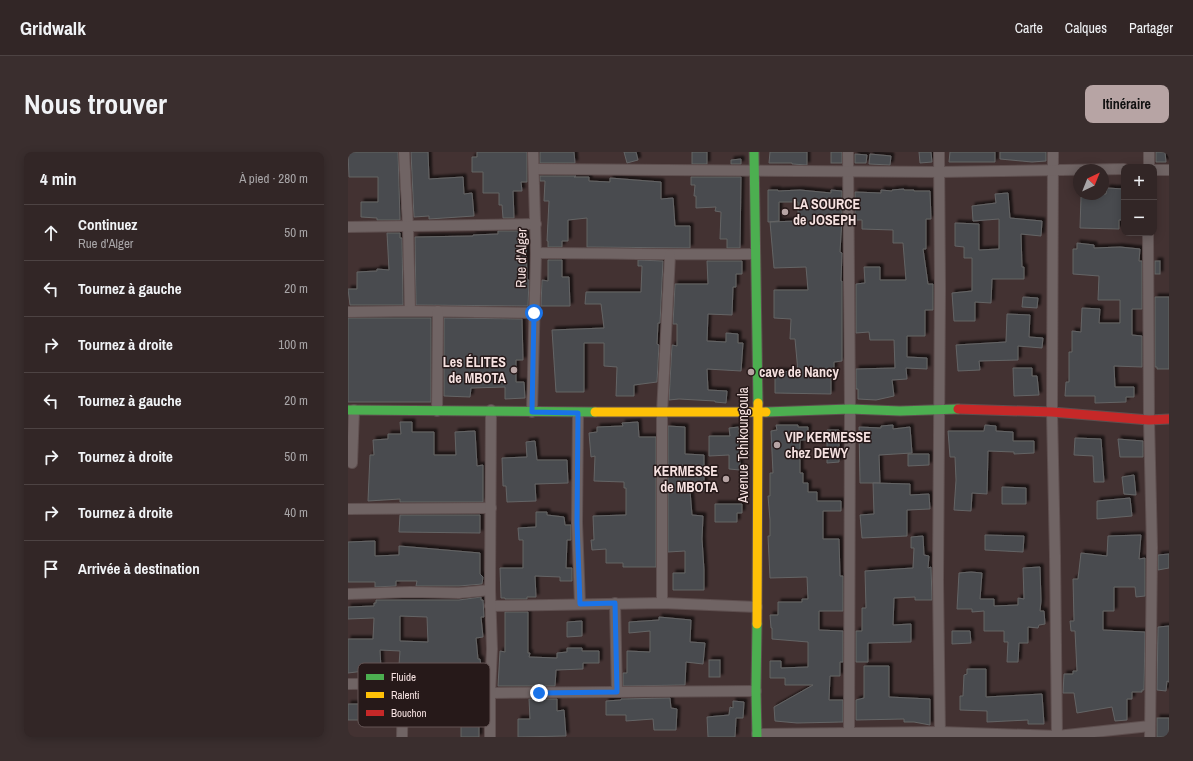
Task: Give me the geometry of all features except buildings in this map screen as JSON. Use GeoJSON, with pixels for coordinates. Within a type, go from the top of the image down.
{"type":"FeatureCollection","features":[{"type":"Feature","properties":{"kind":"street"},"geometry":{"type":"LineString","coordinates":[[404,152],[408,226],[410,311]]}},
{"type":"Feature","properties":{"kind":"street","name":"Rue d'Alger"},"geometry":{"type":"LineString","coordinates":[[532,412],[536,253],[533,152]]}},
{"type":"Feature","properties":{"kind":"street","name":"Avenue Tchikoungoula"},"geometry":{"type":"LineString","coordinates":[[754,152],[758,412],[757,735]]}},
{"type":"Feature","properties":{"kind":"street"},"geometry":{"type":"LineString","coordinates":[[848,152],[850,409],[849,734]]}},
{"type":"Feature","properties":{"kind":"street"},"geometry":{"type":"LineString","coordinates":[[939,152],[940,289],[938,581],[940,734]]}},
{"type":"Feature","properties":{"kind":"street"},"geometry":{"type":"LineString","coordinates":[[1053,152],[1052,412],[1057,737]]}},
{"type":"Feature","properties":{"kind":"street"},"geometry":{"type":"LineString","coordinates":[[1149,152],[1149,164]]}},
{"type":"Feature","properties":{"kind":"street"},"geometry":{"type":"LineString","coordinates":[[534,169],[848,172],[1121,170]]}},
{"type":"Feature","properties":{"kind":"street"},"geometry":{"type":"LineString","coordinates":[[1157,170],[1169,170]]}},
{"type":"Feature","properties":{"kind":"street"},"geometry":{"type":"LineString","coordinates":[[348,227],[536,224]]}},
{"type":"Feature","properties":{"kind":"street"},"geometry":{"type":"LineString","coordinates":[[1148,236],[1149,420],[1152,548],[1150,737]]}},
{"type":"Feature","properties":{"kind":"street"},"geometry":{"type":"LineString","coordinates":[[536,253],[622,253],[670,255],[755,254]]}},
{"type":"Feature","properties":{"kind":"street"},"geometry":{"type":"LineString","coordinates":[[662,603],[662,413],[670,255]]}},
{"type":"Feature","properties":{"kind":"street"},"geometry":{"type":"LineString","coordinates":[[438,311],[438,411]]}},
{"type":"Feature","properties":{"kind":"street"},"geometry":{"type":"LineString","coordinates":[[348,312],[438,311],[534,313]]}},
{"type":"Feature","properties":{"kind":"street"},"geometry":{"type":"LineString","coordinates":[[352,463],[351,410],[491,410],[578,413],[662,413],[850,409],[900,411],[939,409],[1052,412],[1149,420],[1169,419]]}},
{"type":"Feature","properties":{"kind":"street"},"geometry":{"type":"LineString","coordinates":[[490,737],[492,650],[490,606],[491,410]]}},
{"type":"Feature","properties":{"kind":"street"},"geometry":{"type":"LineString","coordinates":[[578,413],[577,523],[580,604]]}},
{"type":"Feature","properties":{"kind":"street"},"geometry":{"type":"LineString","coordinates":[[348,509],[491,508]]}},
{"type":"Feature","properties":{"kind":"street"},"geometry":{"type":"LineString","coordinates":[[348,594],[410,592],[459,593],[490,590]]}},
{"type":"Feature","properties":{"kind":"street"},"geometry":{"type":"LineString","coordinates":[[615,603],[617,692]]}},
{"type":"Feature","properties":{"kind":"street"},"geometry":{"type":"LineString","coordinates":[[490,606],[662,603],[757,607]]}},
{"type":"Feature","properties":{"kind":"street"},"geometry":{"type":"LineString","coordinates":[[490,688],[617,692],[756,691]]}},
{"type":"Feature","properties":{"kind":"street"},"geometry":{"type":"LineString","coordinates":[[757,735],[940,734],[1057,737],[1150,726]]}},
{"type":"Feature","properties":{"kind":"traffic: fast"},"geometry":{"type":"LineString","coordinates":[[754,152],[758,403]]}},
{"type":"Feature","properties":{"kind":"traffic: fast"},"geometry":{"type":"LineString","coordinates":[[766,412],[850,409],[900,411],[958,409]]}},
{"type":"Feature","properties":{"kind":"traffic: fast"},"geometry":{"type":"LineString","coordinates":[[348,410],[595,412]]}},
{"type":"Feature","properties":{"kind":"traffic: fast"},"geometry":{"type":"LineString","coordinates":[[757,624],[757,737]]}},
{"type":"Feature","properties":{"kind":"traffic: slow"},"geometry":{"type":"LineString","coordinates":[[757,624],[758,403]]}},
{"type":"Feature","properties":{"kind":"traffic: slow"},"geometry":{"type":"LineString","coordinates":[[595,412],[766,412]]}},
{"type":"Feature","properties":{"kind":"traffic: jam"},"geometry":{"type":"LineString","coordinates":[[958,409],[1052,412],[1149,420],[1169,419]]}},
{"type":"Feature","properties":{"kind":"place","name":"LA SOURCE de JOSEPH"},"geometry":{"type":"Point","coordinates":[785,212]}},
{"type":"Feature","properties":{"kind":"place","name":"Les ÉLITES de MBOTA"},"geometry":{"type":"Point","coordinates":[514,370]}},
{"type":"Feature","properties":{"kind":"place","name":"cave de Nancy"},"geometry":{"type":"Point","coordinates":[751,372]}},
{"type":"Feature","properties":{"kind":"place","name":"VIP KERMESSE chez DEWY"},"geometry":{"type":"Point","coordinates":[777,445]}},
{"type":"Feature","properties":{"kind":"place","name":"KERMESSE de MBOTA"},"geometry":{"type":"Point","coordinates":[726,479]}},
{"type":"Feature","properties":{"kind":"route"},"geometry":{"type":"LineString","coordinates":[[534,313],[532,412],[578,413],[577,523],[580,604],[615,603],[617,692],[585,691],[539,693]]}}]}
